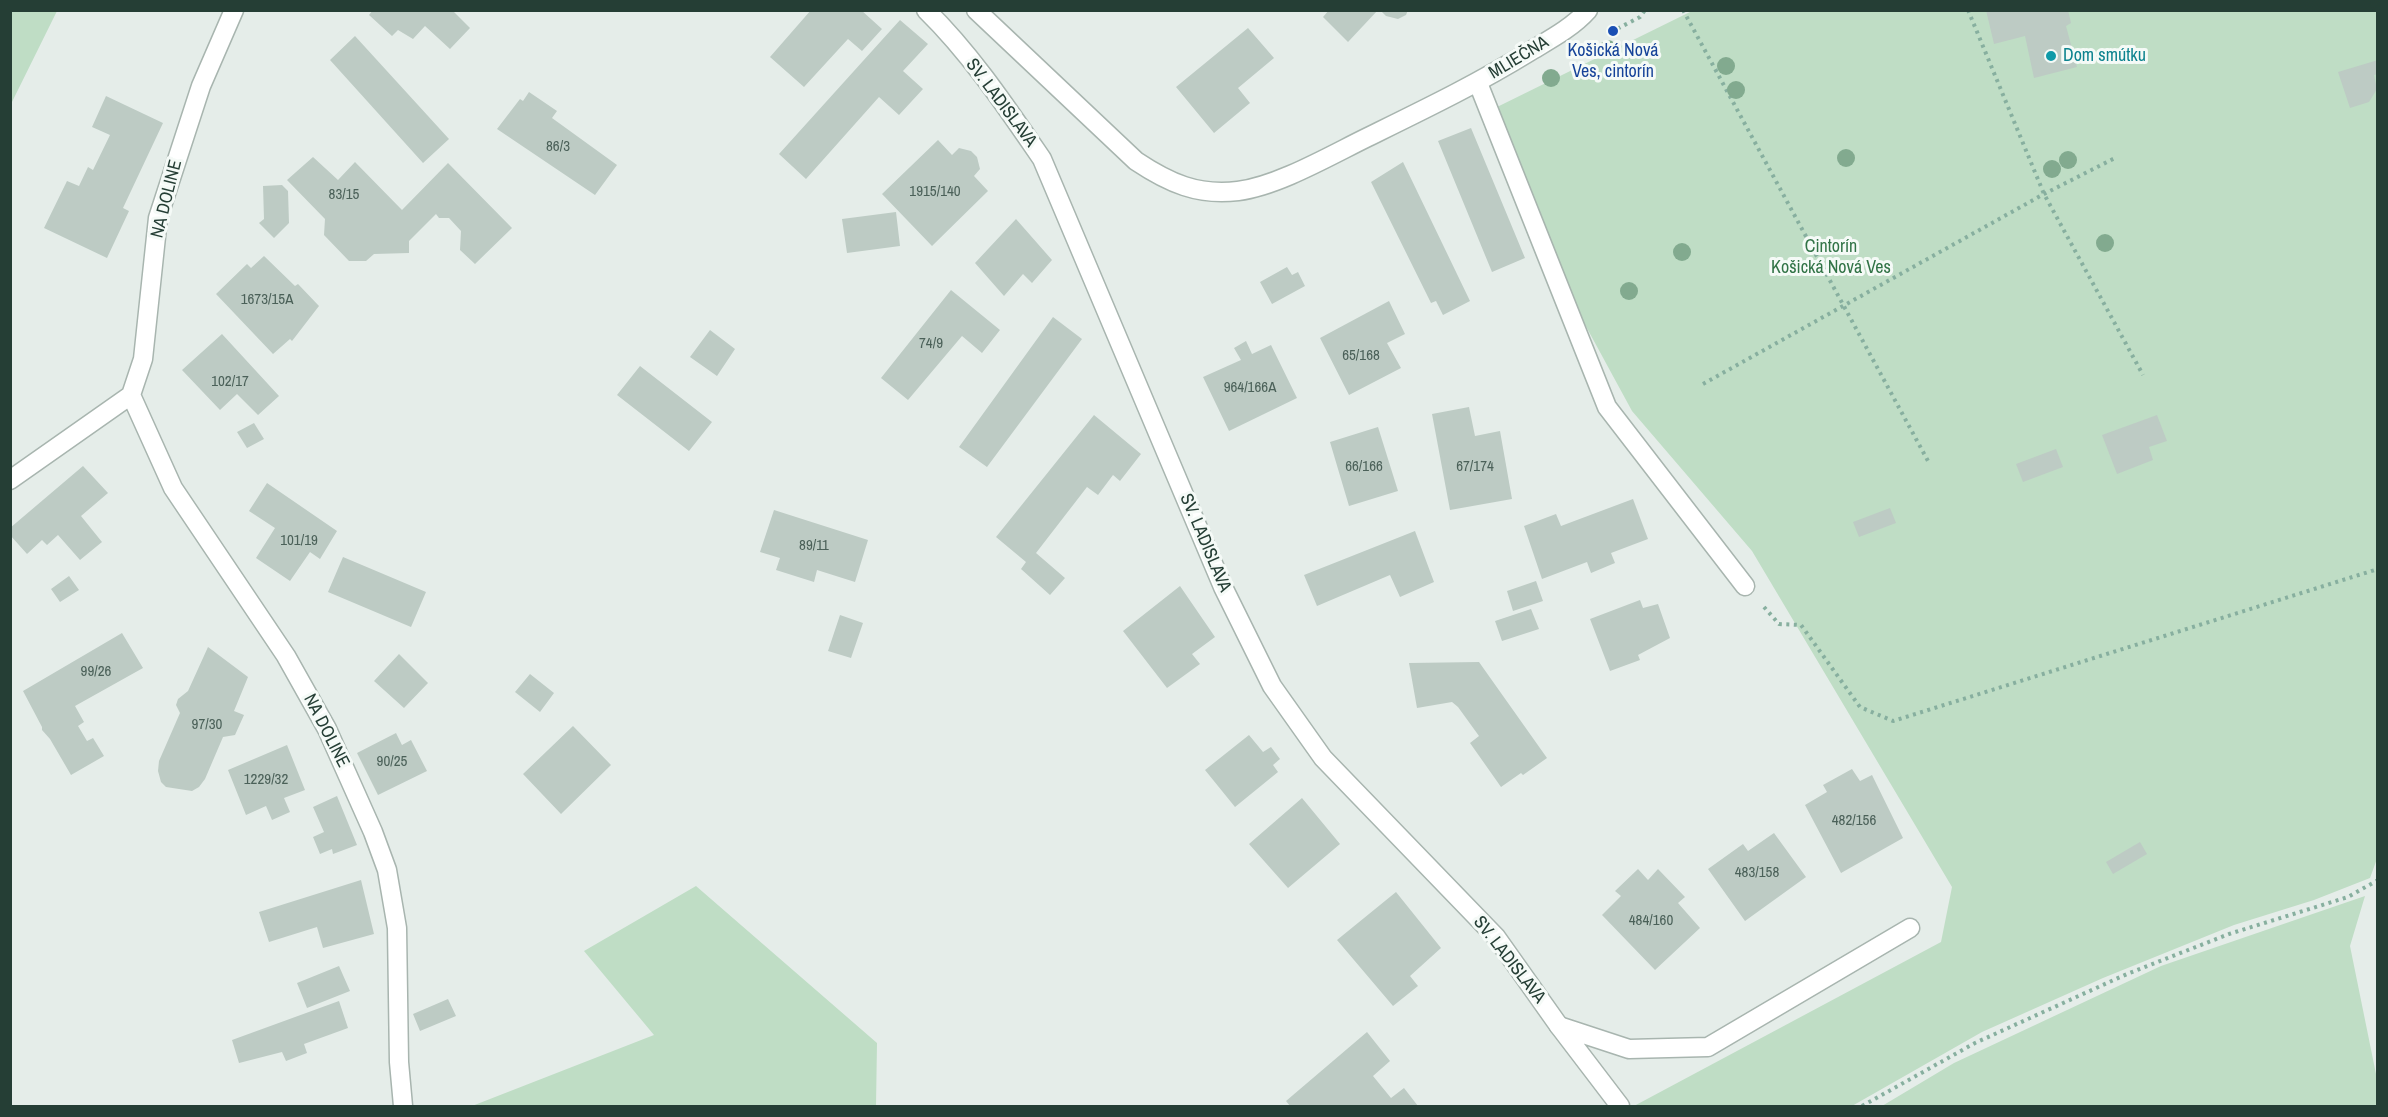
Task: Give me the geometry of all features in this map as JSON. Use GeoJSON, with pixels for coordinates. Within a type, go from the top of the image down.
{"type":"FeatureCollection","features":[{"type":"Feature","properties":{"kind":"street","name":"NA DOLINE"},"geometry":{"type":"LineString","coordinates":[[234,10],[201,86],[158,218],[142,359],[131,395],[173,488],[286,657],[327,729],[373,832],[387,870],[397,928],[399,1062],[403,1107]]}},
{"type":"Feature","properties":{"kind":"street","name":"SV. LADISLAVA"},"geometry":{"type":"LineString","coordinates":[[926,10],[939,23],[1006,108],[1041,159],[1223,587],[1272,686],[1323,758],[1496,937],[1620,1107]]}},
{"type":"Feature","properties":{"kind":"street"},"geometry":{"type":"LineString","coordinates":[[976,10],[1136,161],[1163,179],[1189,188],[1214,192],[1240,191],[1290,174],[1478,83],[1607,407],[1745,586]]}},
{"type":"Feature","properties":{"kind":"street","name":"MLIEČNA"},"geometry":{"type":"LineString","coordinates":[[1478,83],[1561,33],[1588,10]]}},
{"type":"Feature","properties":{"kind":"street"},"geometry":{"type":"LineString","coordinates":[[10,480],[131,395]]}},
{"type":"Feature","properties":{"kind":"street"},"geometry":{"type":"LineString","coordinates":[[1559,1026],[1629,1049],[1708,1047],[1910,928]]}},
{"type":"Feature","properties":{"kind":"path"},"geometry":{"type":"LineString","coordinates":[[1683,10],[1928,461]]}},
{"type":"Feature","properties":{"kind":"path"},"geometry":{"type":"LineString","coordinates":[[1968,10],[2044,194],[2143,375]]}},
{"type":"Feature","properties":{"kind":"path"},"geometry":{"type":"LineString","coordinates":[[1703,384],[2044,194],[2115,158]]}},
{"type":"Feature","properties":{"kind":"path"},"geometry":{"type":"LineString","coordinates":[[1745,586],[1779,624],[1801,625],[1860,706],[1893,721],[2378,569]]}},
{"type":"Feature","properties":{"kind":"path"},"geometry":{"type":"LineString","coordinates":[[1862,1107],[1975,1043],[2127,974],[2229,934],[2348,897],[2378,880]]}},
{"type":"Feature","properties":{"kind":"green space"},"geometry":{"type":"Polygon","coordinates":[[[10,11],[57,11],[11,104],[10,11]]]}},
{"type":"Feature","properties":{"kind":"green space","name":"Cintorín Košická Nová Ves"},"geometry":{"type":"Polygon","coordinates":[[[1692,11],[2377,11],[2378,856],[2370,878],[2314,900],[2234,925],[2103,978],[1982,1032],[1852,1106],[1634,1106],[1941,942],[1952,887],[1752,551],[1632,411],[1582,319],[1493,109],[1692,11]]]}},
{"type":"Feature","properties":{"kind":"green space"},"geometry":{"type":"Polygon","coordinates":[[[696,886],[877,1043],[876,1106],[472,1106],[654,1035],[584,951],[696,886]]]}},
{"type":"Feature","properties":{"kind":"green space"},"geometry":{"type":"Polygon","coordinates":[[[2365,896],[2350,946],[2377,1079],[2377,1106],[1882,1106],[1954,1063],[2161,966],[2365,896]]]}},
{"type":"Feature","properties":{"kind":"building"},"geometry":{"type":"Polygon","coordinates":[[[373,10],[452,10],[470,28],[450,49],[425,26],[413,39],[398,30],[392,36],[369,15],[373,10]]]}},
{"type":"Feature","properties":{"kind":"building"},"geometry":{"type":"Polygon","coordinates":[[[811,10],[861,10],[882,29],[862,51],[848,39],[804,87],[770,57],[811,10]]]}},
{"type":"Feature","properties":{"kind":"building"},"geometry":{"type":"Polygon","coordinates":[[[1329,10],[1378,10],[1348,42],[1323,17],[1329,10]]]}},
{"type":"Feature","properties":{"kind":"building"},"geometry":{"type":"Polygon","coordinates":[[[1380,10],[1408,10],[1406,15],[1398,19],[1386,16],[1380,10]]]}},
{"type":"Feature","properties":{"kind":"building","name":"Dom smútku"},"geometry":{"type":"Polygon","coordinates":[[[1986,10],[2068,10],[2071,23],[2066,26],[2077,67],[2034,78],[2025,36],[1994,44],[1986,10]]]}},
{"type":"Feature","properties":{"kind":"building"},"geometry":{"type":"Polygon","coordinates":[[[900,20],[928,44],[903,71],[923,89],[899,115],[879,97],[806,179],[779,154],[900,20]]]}},
{"type":"Feature","properties":{"kind":"building"},"geometry":{"type":"Polygon","coordinates":[[[1248,28],[1274,58],[1238,88],[1250,103],[1214,133],[1176,87],[1248,28]]]}},
{"type":"Feature","properties":{"kind":"building"},"geometry":{"type":"Polygon","coordinates":[[[355,36],[449,139],[423,163],[330,60],[355,36]]]}},
{"type":"Feature","properties":{"kind":"building"},"geometry":{"type":"Polygon","coordinates":[[[2378,60],[2378,74],[2374,75],[2377,89],[2369,102],[2350,108],[2338,72],[2378,60]]]}},
{"type":"Feature","properties":{"kind":"building"},"geometry":{"type":"Polygon","coordinates":[[[529,92],[557,111],[552,118],[617,165],[595,195],[497,129],[520,99],[523,101],[529,92]]]}},
{"type":"Feature","properties":{"kind":"building"},"geometry":{"type":"Polygon","coordinates":[[[106,96],[163,123],[123,208],[129,211],[107,258],[44,228],[67,181],[79,186],[88,167],[93,170],[110,135],[92,127],[106,96]]]}},
{"type":"Feature","properties":{"kind":"building"},"geometry":{"type":"Polygon","coordinates":[[[1471,128],[1525,258],[1492,272],[1438,141],[1471,128]]]}},
{"type":"Feature","properties":{"kind":"building"},"geometry":{"type":"Polygon","coordinates":[[[938,140],[952,155],[959,148],[971,151],[977,157],[980,169],[974,176],[988,191],[932,246],[882,194],[938,140]]]}},
{"type":"Feature","properties":{"kind":"building"},"geometry":{"type":"Polygon","coordinates":[[[313,157],[338,180],[355,162],[402,210],[448,163],[512,228],[475,264],[460,250],[461,231],[449,218],[439,218],[436,214],[409,241],[409,253],[374,254],[366,261],[349,261],[324,235],[325,219],[287,180],[313,157]]]}},
{"type":"Feature","properties":{"kind":"building"},"geometry":{"type":"Polygon","coordinates":[[[1403,162],[1470,301],[1443,315],[1436,301],[1431,303],[1371,182],[1403,162]]]}},
{"type":"Feature","properties":{"kind":"building"},"geometry":{"type":"Polygon","coordinates":[[[282,185],[288,191],[289,223],[274,238],[259,223],[264,219],[263,186],[282,185]]]}},
{"type":"Feature","properties":{"kind":"building"},"geometry":{"type":"Polygon","coordinates":[[[896,212],[900,246],[847,253],[842,219],[896,212]]]}},
{"type":"Feature","properties":{"kind":"building"},"geometry":{"type":"Polygon","coordinates":[[[1016,219],[1052,260],[1032,283],[1023,274],[1004,296],[975,263],[1016,219]]]}},
{"type":"Feature","properties":{"kind":"building"},"geometry":{"type":"Polygon","coordinates":[[[264,256],[295,286],[298,284],[319,306],[292,341],[290,339],[273,354],[216,294],[247,264],[251,268],[264,256]]]}},
{"type":"Feature","properties":{"kind":"building"},"geometry":{"type":"Polygon","coordinates":[[[1287,267],[1292,275],[1298,272],[1305,286],[1272,304],[1260,282],[1287,267]]]}},
{"type":"Feature","properties":{"kind":"building"},"geometry":{"type":"Polygon","coordinates":[[[951,290],[1000,330],[982,353],[962,336],[908,400],[881,378],[951,290]]]}},
{"type":"Feature","properties":{"kind":"building"},"geometry":{"type":"Polygon","coordinates":[[[1389,301],[1405,334],[1387,343],[1401,368],[1349,395],[1320,338],[1389,301]]]}},
{"type":"Feature","properties":{"kind":"building"},"geometry":{"type":"Polygon","coordinates":[[[1053,317],[1082,339],[987,467],[959,447],[1053,317]]]}},
{"type":"Feature","properties":{"kind":"building"},"geometry":{"type":"Polygon","coordinates":[[[710,330],[735,349],[717,376],[690,357],[710,330]]]}},
{"type":"Feature","properties":{"kind":"building"},"geometry":{"type":"Polygon","coordinates":[[[222,334],[279,396],[258,415],[237,394],[220,410],[182,370],[222,334]]]}},
{"type":"Feature","properties":{"kind":"building"},"geometry":{"type":"Polygon","coordinates":[[[1246,341],[1252,354],[1271,345],[1297,398],[1229,431],[1203,377],[1241,360],[1234,348],[1246,341]]]}},
{"type":"Feature","properties":{"kind":"building"},"geometry":{"type":"Polygon","coordinates":[[[640,366],[712,422],[689,451],[617,395],[640,366]]]}},
{"type":"Feature","properties":{"kind":"building"},"geometry":{"type":"Polygon","coordinates":[[[1469,407],[1475,436],[1500,431],[1512,499],[1450,510],[1432,414],[1469,407]]]}},
{"type":"Feature","properties":{"kind":"building"},"geometry":{"type":"Polygon","coordinates":[[[1094,415],[1141,454],[1120,481],[1113,475],[1098,495],[1087,487],[1036,553],[1065,578],[1050,595],[1021,569],[1026,562],[996,537],[1094,415]]]}},
{"type":"Feature","properties":{"kind":"building"},"geometry":{"type":"Polygon","coordinates":[[[2157,415],[2167,441],[2149,447],[2153,460],[2117,474],[2102,435],[2157,415]]]}},
{"type":"Feature","properties":{"kind":"building"},"geometry":{"type":"Polygon","coordinates":[[[254,423],[264,439],[247,448],[237,432],[254,423]]]}},
{"type":"Feature","properties":{"kind":"building"},"geometry":{"type":"Polygon","coordinates":[[[1378,427],[1398,491],[1349,506],[1330,442],[1378,427]]]}},
{"type":"Feature","properties":{"kind":"building"},"geometry":{"type":"Polygon","coordinates":[[[2056,449],[2063,467],[2023,482],[2016,464],[2056,449]]]}},
{"type":"Feature","properties":{"kind":"building"},"geometry":{"type":"Polygon","coordinates":[[[83,466],[108,493],[81,516],[102,542],[80,560],[58,535],[47,545],[42,540],[27,554],[10,535],[10,528],[83,466]]]}},
{"type":"Feature","properties":{"kind":"building"},"geometry":{"type":"Polygon","coordinates":[[[267,483],[337,531],[320,559],[310,552],[290,581],[256,558],[275,528],[249,511],[267,483]]]}},
{"type":"Feature","properties":{"kind":"building"},"geometry":{"type":"Polygon","coordinates":[[[1633,499],[1648,539],[1611,553],[1615,563],[1591,573],[1587,562],[1542,579],[1524,526],[1556,514],[1561,526],[1633,499]]]}},
{"type":"Feature","properties":{"kind":"building"},"geometry":{"type":"Polygon","coordinates":[[[1890,508],[1896,523],[1859,537],[1853,522],[1890,508]]]}},
{"type":"Feature","properties":{"kind":"building"},"geometry":{"type":"Polygon","coordinates":[[[774,510],[868,540],[855,582],[817,570],[814,582],[776,570],[780,558],[760,552],[774,510]]]}},
{"type":"Feature","properties":{"kind":"building"},"geometry":{"type":"Polygon","coordinates":[[[1415,531],[1434,582],[1400,597],[1390,575],[1317,606],[1304,575],[1415,531]]]}},
{"type":"Feature","properties":{"kind":"building"},"geometry":{"type":"Polygon","coordinates":[[[343,557],[426,592],[411,627],[328,592],[343,557]]]}},
{"type":"Feature","properties":{"kind":"building"},"geometry":{"type":"Polygon","coordinates":[[[69,576],[79,590],[60,602],[51,589],[69,576]]]}},
{"type":"Feature","properties":{"kind":"building"},"geometry":{"type":"Polygon","coordinates":[[[1536,581],[1543,601],[1513,611],[1507,591],[1536,581]]]}},
{"type":"Feature","properties":{"kind":"building"},"geometry":{"type":"Polygon","coordinates":[[[1180,586],[1215,637],[1192,654],[1200,664],[1167,688],[1123,631],[1180,586]]]}},
{"type":"Feature","properties":{"kind":"building"},"geometry":{"type":"Polygon","coordinates":[[[1640,600],[1643,608],[1658,604],[1670,638],[1638,655],[1640,660],[1610,671],[1590,619],[1640,600]]]}},
{"type":"Feature","properties":{"kind":"building"},"geometry":{"type":"Polygon","coordinates":[[[1531,609],[1539,629],[1502,641],[1495,621],[1531,609]]]}},
{"type":"Feature","properties":{"kind":"building"},"geometry":{"type":"Polygon","coordinates":[[[840,615],[863,623],[851,658],[828,651],[840,615]]]}},
{"type":"Feature","properties":{"kind":"building"},"geometry":{"type":"Polygon","coordinates":[[[122,633],[143,668],[75,706],[84,722],[78,726],[87,741],[93,738],[104,756],[71,775],[50,739],[42,730],[23,691],[122,633]]]}},
{"type":"Feature","properties":{"kind":"building"},"geometry":{"type":"Polygon","coordinates":[[[208,647],[248,677],[234,711],[244,715],[235,735],[223,737],[205,779],[199,787],[192,791],[166,787],[161,782],[158,771],[159,761],[180,713],[176,705],[178,699],[188,691],[208,647]]]}},
{"type":"Feature","properties":{"kind":"building"},"geometry":{"type":"Polygon","coordinates":[[[399,654],[428,683],[404,708],[374,681],[399,654]]]}},
{"type":"Feature","properties":{"kind":"building"},"geometry":{"type":"Polygon","coordinates":[[[1479,662],[1547,758],[1501,787],[1470,743],[1479,736],[1458,707],[1452,702],[1417,708],[1409,663],[1479,662]]]}},
{"type":"Feature","properties":{"kind":"building"},"geometry":{"type":"Polygon","coordinates":[[[530,674],[554,693],[540,712],[515,692],[530,674]]]}},
{"type":"Feature","properties":{"kind":"building"},"geometry":{"type":"Polygon","coordinates":[[[573,726],[611,765],[561,814],[523,774],[573,726]]]}},
{"type":"Feature","properties":{"kind":"building"},"geometry":{"type":"Polygon","coordinates":[[[396,733],[402,745],[411,740],[427,771],[378,795],[357,753],[396,733]]]}},
{"type":"Feature","properties":{"kind":"building"},"geometry":{"type":"Polygon","coordinates":[[[1249,735],[1263,752],[1271,747],[1280,759],[1273,765],[1278,772],[1235,807],[1205,770],[1249,735]]]}},
{"type":"Feature","properties":{"kind":"building"},"geometry":{"type":"Polygon","coordinates":[[[287,745],[305,790],[284,798],[290,812],[272,820],[266,806],[246,815],[228,770],[287,745]]]}},
{"type":"Feature","properties":{"kind":"building"},"geometry":{"type":"Polygon","coordinates":[[[1852,769],[1860,781],[1872,775],[1903,838],[1841,873],[1805,805],[1827,792],[1823,785],[1852,769]]]}},
{"type":"Feature","properties":{"kind":"building"},"geometry":{"type":"Polygon","coordinates":[[[337,796],[357,845],[333,854],[332,849],[320,854],[313,837],[324,832],[313,807],[337,796]]]}},
{"type":"Feature","properties":{"kind":"building"},"geometry":{"type":"Polygon","coordinates":[[[1302,798],[1340,844],[1288,888],[1249,844],[1302,798]]]}},
{"type":"Feature","properties":{"kind":"building"},"geometry":{"type":"Polygon","coordinates":[[[1774,833],[1806,877],[1745,921],[1708,869],[1743,844],[1748,851],[1774,833]]]}},
{"type":"Feature","properties":{"kind":"building"},"geometry":{"type":"Polygon","coordinates":[[[2140,842],[2147,854],[2113,874],[2106,862],[2140,842]]]}},
{"type":"Feature","properties":{"kind":"building"},"geometry":{"type":"Polygon","coordinates":[[[1638,869],[1648,880],[1658,869],[1685,897],[1678,903],[1700,928],[1655,970],[1602,915],[1621,896],[1615,891],[1638,869]]]}},
{"type":"Feature","properties":{"kind":"building"},"geometry":{"type":"Polygon","coordinates":[[[361,880],[374,934],[323,948],[317,927],[269,942],[259,912],[361,880]]]}},
{"type":"Feature","properties":{"kind":"building"},"geometry":{"type":"Polygon","coordinates":[[[1396,892],[1441,948],[1410,976],[1418,986],[1393,1006],[1337,940],[1396,892]]]}},
{"type":"Feature","properties":{"kind":"building"},"geometry":{"type":"Polygon","coordinates":[[[339,966],[350,991],[307,1008],[297,983],[339,966]]]}},
{"type":"Feature","properties":{"kind":"building"},"geometry":{"type":"Polygon","coordinates":[[[448,999],[456,1016],[420,1031],[413,1014],[448,999]]]}},
{"type":"Feature","properties":{"kind":"building"},"geometry":{"type":"Polygon","coordinates":[[[339,1001],[348,1028],[304,1044],[307,1053],[286,1061],[282,1052],[239,1063],[232,1040],[339,1001]]]}},
{"type":"Feature","properties":{"kind":"building"},"geometry":{"type":"Polygon","coordinates":[[[1367,1032],[1390,1061],[1373,1076],[1391,1098],[1404,1088],[1418,1106],[1290,1106],[1286,1101],[1367,1032]]]}},
{"type":"Feature","properties":{"kind":"place","name":"Košická Nová Ves, cintorín"},"geometry":{"type":"Point","coordinates":[1613,31]}},
{"type":"Feature","properties":{"kind":"place","name":"Dom smútku"},"geometry":{"type":"Point","coordinates":[2051,56]}}]}
